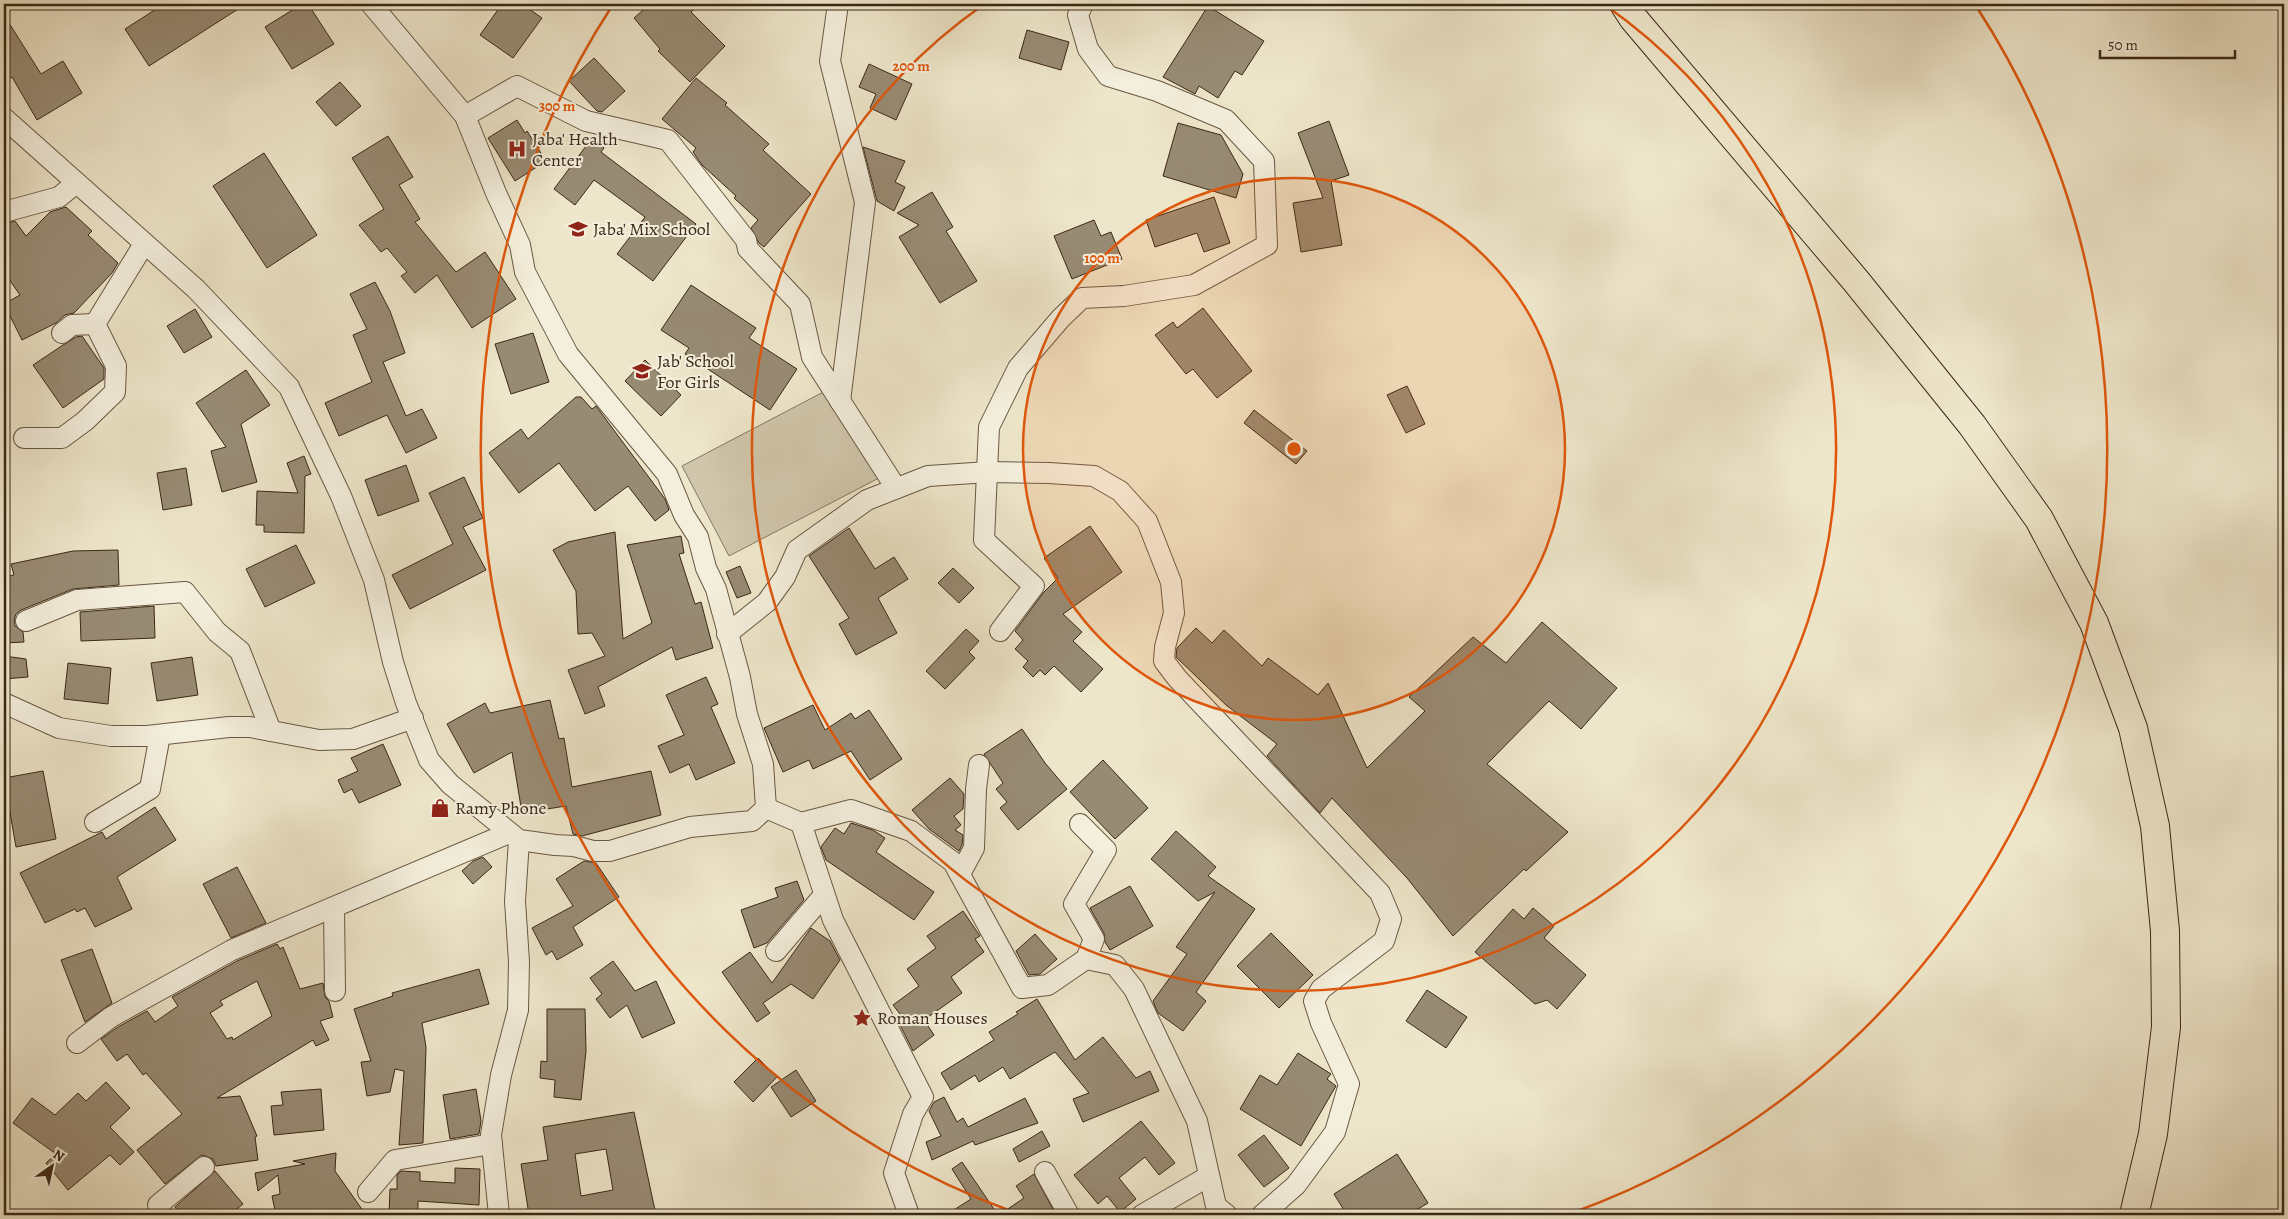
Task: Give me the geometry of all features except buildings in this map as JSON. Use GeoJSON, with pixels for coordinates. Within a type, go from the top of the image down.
{"type":"FeatureCollection","features":[{"type":"Feature","properties":{"kind":"highway"},"geometry":{"type":"LineString","coordinates":[[1624,4],[1633,18],[1856,280],[1972,425],[2039,519],[2094,623],[2134,728],[2155,826],[2165,932],[2166,1027],[2153,1134],[2134,1215]]}},
{"type":"Feature","properties":{"kind":"street"},"geometry":{"type":"LineString","coordinates":[[371,4],[465,116],[496,193],[520,245],[525,272],[568,354],[667,474],[684,515],[698,537],[706,568],[716,589],[740,677],[747,714],[762,764],[766,808]]}},
{"type":"Feature","properties":{"kind":"street"},"geometry":{"type":"LineString","coordinates":[[838,4],[830,61],[864,202],[840,401]]}},
{"type":"Feature","properties":{"kind":"street"},"geometry":{"type":"LineString","coordinates":[[1000,631],[1034,586],[984,540],[989,427],[1018,368],[1061,318],[1082,298],[1124,296],[1194,285],[1267,245],[1264,161],[1226,120],[1157,91],[1108,76],[1088,49],[1078,15],[1083,4]]}},
{"type":"Feature","properties":{"kind":"street"},"geometry":{"type":"LineString","coordinates":[[465,116],[517,86],[586,121],[668,140],[746,240],[748,249],[800,304],[812,357],[896,488]]}},
{"type":"Feature","properties":{"kind":"street"},"geometry":{"type":"LineString","coordinates":[[4,118],[75,184],[196,289],[289,387],[341,496],[374,580],[393,662],[406,703],[429,760],[450,784],[514,837],[555,846],[574,846],[593,851],[610,851],[690,827],[752,822],[766,808]]}},
{"type":"Feature","properties":{"kind":"street"},"geometry":{"type":"LineString","coordinates":[[4,212],[59,197],[75,184]]}},
{"type":"Feature","properties":{"kind":"street"},"geometry":{"type":"LineString","coordinates":[[95,324],[144,244]]}},
{"type":"Feature","properties":{"kind":"street"},"geometry":{"type":"LineString","coordinates":[[62,333],[72,325],[95,324]]}},
{"type":"Feature","properties":{"kind":"street"},"geometry":{"type":"LineString","coordinates":[[24,438],[62,438],[86,421],[115,392],[116,366],[95,324]]}},
{"type":"Feature","properties":{"kind":"street"},"geometry":{"type":"LineString","coordinates":[[727,634],[767,602],[785,577],[797,550],[867,500],[928,476],[988,472],[1094,476],[1120,491],[1147,521],[1170,582],[1174,613],[1165,647],[1164,661],[1177,678],[1380,893],[1391,918],[1384,941],[1321,990],[1314,1001],[1321,1023],[1349,1084],[1335,1132],[1296,1185],[1262,1215]]}},
{"type":"Feature","properties":{"kind":"street"},"geometry":{"type":"LineString","coordinates":[[26,621],[78,600],[185,592],[217,632],[240,652],[271,731]]}},
{"type":"Feature","properties":{"kind":"street"},"geometry":{"type":"LineString","coordinates":[[4,703],[59,728],[112,736],[160,735],[229,727],[271,731],[288,736],[319,740],[353,739],[413,718]]}},
{"type":"Feature","properties":{"kind":"street"},"geometry":{"type":"LineString","coordinates":[[95,822],[150,789],[160,735]]}},
{"type":"Feature","properties":{"kind":"street"},"geometry":{"type":"LineString","coordinates":[[960,874],[974,848],[976,789],[979,765]]}},
{"type":"Feature","properties":{"kind":"street"},"geometry":{"type":"LineString","coordinates":[[766,808],[801,823],[851,810],[911,832],[953,862],[1022,988],[1048,984],[1086,959],[1094,939],[1074,904],[1106,850],[1080,824]]}},
{"type":"Feature","properties":{"kind":"street"},"geometry":{"type":"LineString","coordinates":[[801,823],[833,920],[922,1097],[913,1114],[894,1174],[909,1215]]}},
{"type":"Feature","properties":{"kind":"street"},"geometry":{"type":"LineString","coordinates":[[77,1043],[111,1017],[232,950],[514,837]]}},
{"type":"Feature","properties":{"kind":"street"},"geometry":{"type":"LineString","coordinates":[[499,1215],[491,1135],[501,1075],[518,1010],[520,962],[515,901],[514,837]]}},
{"type":"Feature","properties":{"kind":"street"},"geometry":{"type":"LineString","coordinates":[[776,951],[824,895]]}},
{"type":"Feature","properties":{"kind":"street"},"geometry":{"type":"LineString","coordinates":[[334,908],[335,991]]}},
{"type":"Feature","properties":{"kind":"street"},"geometry":{"type":"LineString","coordinates":[[1086,959],[1115,965],[1134,989],[1197,1122],[1216,1206],[1227,1215]]}},
{"type":"Feature","properties":{"kind":"street"},"geometry":{"type":"LineString","coordinates":[[368,1192],[395,1160],[492,1144]]}},
{"type":"Feature","properties":{"kind":"street"},"geometry":{"type":"LineString","coordinates":[[159,1205],[204,1167]]}},
{"type":"Feature","properties":{"kind":"street"},"geometry":{"type":"LineString","coordinates":[[1046,1172],[1069,1215]]}},
{"type":"Feature","properties":{"kind":"street"},"geometry":{"type":"LineString","coordinates":[[1142,1215],[1209,1176]]}},
{"type":"Feature","properties":{"kind":"shaded area"},"geometry":{"type":"Polygon","coordinates":[[[831,388],[879,478],[729,556],[682,466],[831,388]]]}},
{"type":"Feature","properties":{"kind":"place","name":"Jaba' Health Center"},"geometry":{"type":"Point","coordinates":[517,149]}},
{"type":"Feature","properties":{"kind":"place","name":"Jaba' Mix School"},"geometry":{"type":"Point","coordinates":[578,229]}},
{"type":"Feature","properties":{"kind":"place","name":"Jab' School For Girls"},"geometry":{"type":"Point","coordinates":[642,371]}},
{"type":"Feature","properties":{"kind":"place","name":"Ramy Phone"},"geometry":{"type":"Point","coordinates":[440,808]}},
{"type":"Feature","properties":{"kind":"place","name":"Roman Houses"},"geometry":{"type":"Point","coordinates":[862,1018]}}]}
